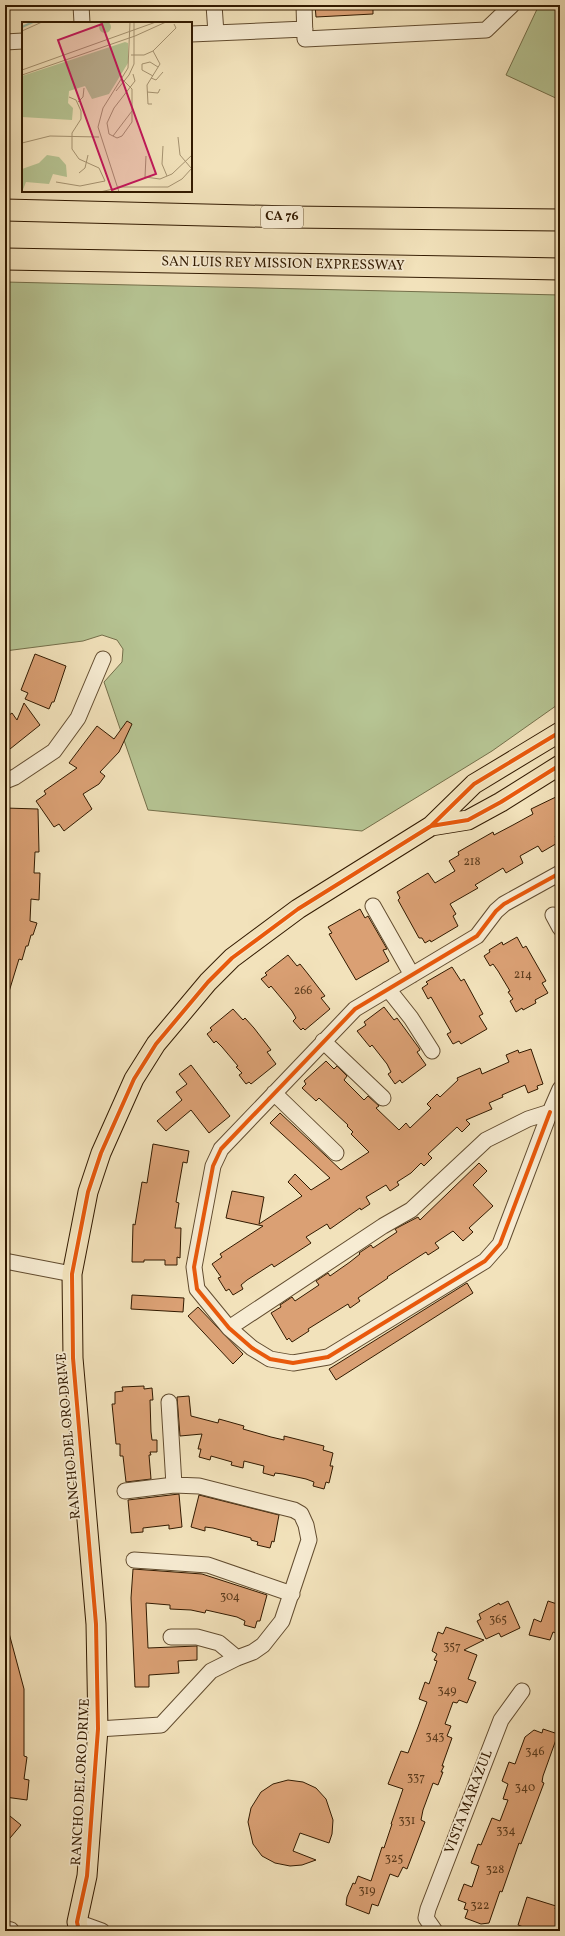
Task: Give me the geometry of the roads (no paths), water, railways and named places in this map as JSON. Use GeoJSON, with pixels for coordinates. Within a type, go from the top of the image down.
{"type":"FeatureCollection","features":[{"type":"Feature","properties":{"kind":"highway","name":"CA 76"},"geometry":{"type":"LineString","coordinates":[[5,210],[282,217],[560,220]]}},
{"type":"Feature","properties":{"kind":"highway","name":"SAN LUIS REY MISSION EXPRESSWAY"},"geometry":{"type":"LineString","coordinates":[[5,259],[560,269]]}},
{"type":"Feature","properties":{"kind":"main road","name":"RANCHO DEL ORO DRIVE"},"geometry":{"type":"LineString","coordinates":[[75,1928],[87,1876],[98,1730],[96,1624],[73,1358],[72,1274],[88,1192],[100,1153],[134,1079],[156,1044],[208,982],[232,958],[298,909],[431,826],[474,784],[560,732]]}},
{"type":"Feature","properties":{"kind":"main road","name":"RANCHO DEL ORO DRIVE"},"geometry":{"type":"LineString","coordinates":[[431,826],[468,820],[501,802],[560,765]]}},
{"type":"Feature","properties":{"kind":"street"},"geometry":{"type":"LineString","coordinates":[[81,5],[82,22]]}},
{"type":"Feature","properties":{"kind":"street"},"geometry":{"type":"LineString","coordinates":[[214,5],[216,32]]}},
{"type":"Feature","properties":{"kind":"street"},"geometry":{"type":"LineString","coordinates":[[304,5],[305,39],[486,30],[512,5]]}},
{"type":"Feature","properties":{"kind":"street"},"geometry":{"type":"LineString","coordinates":[[192,34],[305,29]]}},
{"type":"Feature","properties":{"kind":"street"},"geometry":{"type":"LineString","coordinates":[[5,42],[22,41]]}},
{"type":"Feature","properties":{"kind":"street"},"geometry":{"type":"LineString","coordinates":[[5,781],[15,777],[54,751],[78,718],[103,659]]}},
{"type":"Feature","properties":{"kind":"street"},"geometry":{"type":"LineString","coordinates":[[560,872],[504,904],[496,911],[477,936],[355,1009],[221,1149],[213,1166],[194,1267],[197,1289],[229,1328],[252,1348],[270,1359],[293,1363],[328,1358],[485,1261],[500,1244],[560,1089]]}},
{"type":"Feature","properties":{"kind":"street"},"geometry":{"type":"LineString","coordinates":[[373,906],[412,975]]}},
{"type":"Feature","properties":{"kind":"street"},"geometry":{"type":"LineString","coordinates":[[388,989],[411,1018],[432,1051]]}},
{"type":"Feature","properties":{"kind":"street"},"geometry":{"type":"LineString","coordinates":[[323,1041],[382,1098]]}},
{"type":"Feature","properties":{"kind":"street"},"geometry":{"type":"LineString","coordinates":[[274,1093],[336,1153]]}},
{"type":"Feature","properties":{"kind":"street"},"geometry":{"type":"LineString","coordinates":[[229,1328],[382,1226],[411,1210],[486,1140],[523,1122],[550,1112]]}},
{"type":"Feature","properties":{"kind":"street"},"geometry":{"type":"LineString","coordinates":[[5,1261],[72,1274]]}},
{"type":"Feature","properties":{"kind":"street"},"geometry":{"type":"LineString","coordinates":[[169,1402],[174,1485]]}},
{"type":"Feature","properties":{"kind":"street"},"geometry":{"type":"LineString","coordinates":[[98,1730],[161,1725],[211,1671],[253,1652],[263,1645],[282,1622],[309,1540],[306,1525],[301,1514],[294,1510],[199,1486],[174,1485],[125,1491]]}},
{"type":"Feature","properties":{"kind":"street"},"geometry":{"type":"LineString","coordinates":[[134,1560],[208,1565],[292,1594]]}},
{"type":"Feature","properties":{"kind":"street"},"geometry":{"type":"LineString","coordinates":[[171,1637],[197,1637],[219,1643],[237,1658]]}},
{"type":"Feature","properties":{"kind":"street","name":"VISTA MARAZUL"},"geometry":{"type":"LineString","coordinates":[[435,1931],[426,1918],[501,1720],[522,1691]]}},
{"type":"Feature","properties":{"kind":"street"},"geometry":{"type":"LineString","coordinates":[[75,1928],[102,1931]]}},
{"type":"Feature","properties":{"kind":"street"},"geometry":{"type":"LineString","coordinates":[[5,1929],[11,1930]]}}]}
